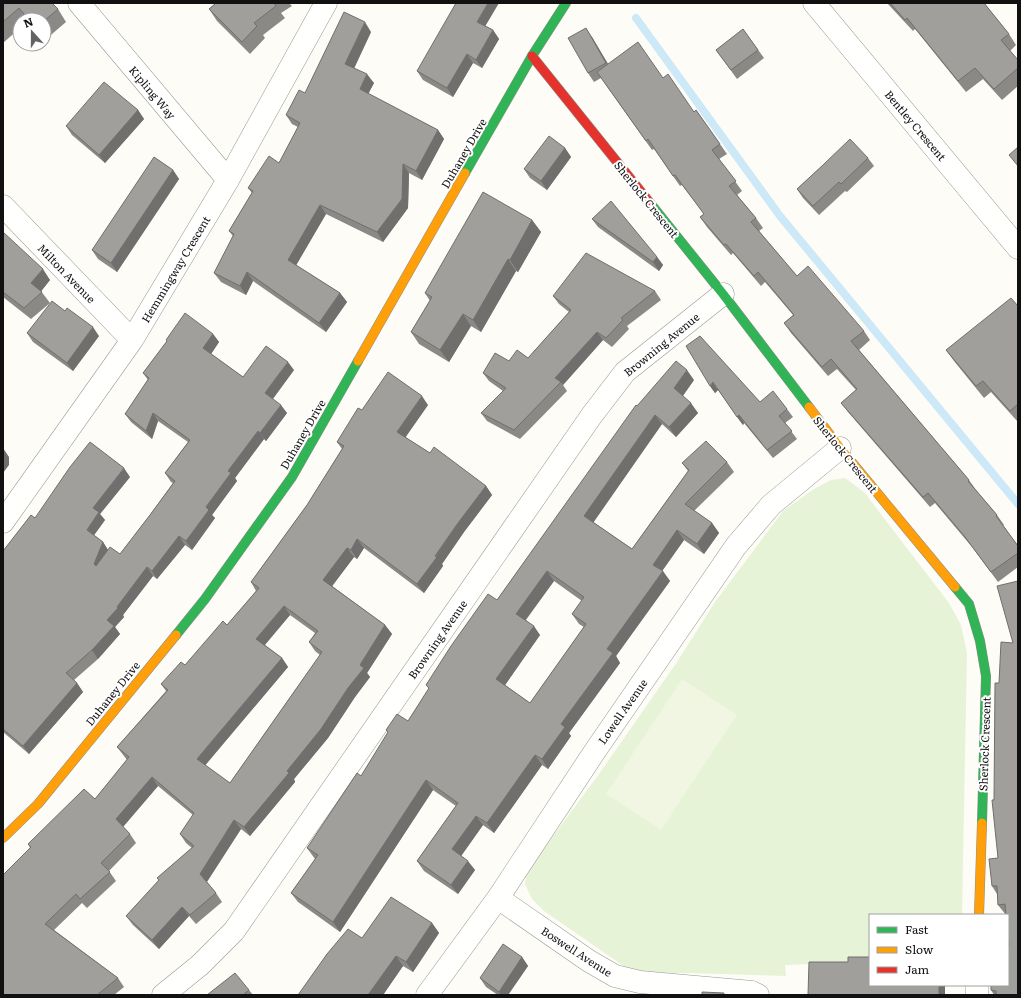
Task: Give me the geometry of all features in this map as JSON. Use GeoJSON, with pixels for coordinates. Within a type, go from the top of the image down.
{"type":"FeatureCollection","features":[{"type":"Feature","properties":{"kind":"street","name":"Kipling Way"},"geometry":{"type":"LineString","coordinates":[[79,3],[228,180]]}},
{"type":"Feature","properties":{"kind":"street","name":"Hemmingway Crescent"},"geometry":{"type":"LineString","coordinates":[[3,522],[132,340],[228,180],[326,3]]}},
{"type":"Feature","properties":{"kind":"street","name":"Duhaney Drive"},"geometry":{"type":"LineString","coordinates":[[3,838],[38,804],[205,599],[292,476],[532,56],[566,3]]}},
{"type":"Feature","properties":{"kind":"street","name":"Bentley Crescent"},"geometry":{"type":"LineString","coordinates":[[814,3],[1018,248]]}},
{"type":"Feature","properties":{"kind":"street","name":"Sherlock Crescent"},"geometry":{"type":"LineString","coordinates":[[532,56],[723,294],[840,448],[969,604],[980,641],[986,676],[979,914]]}},
{"type":"Feature","properties":{"kind":"street","name":"Milton Avenue"},"geometry":{"type":"LineString","coordinates":[[3,206],[132,340]]}},
{"type":"Feature","properties":{"kind":"street","name":"Browning Avenue"},"geometry":{"type":"LineString","coordinates":[[163,995],[200,965],[234,931],[592,415],[625,372],[723,294]]}},
{"type":"Feature","properties":{"kind":"street","name":"Lowell Avenue"},"geometry":{"type":"LineString","coordinates":[[427,995],[498,898],[595,751],[736,546],[771,505],[840,448]]}},
{"type":"Feature","properties":{"kind":"street","name":"Boswell Avenue"},"geometry":{"type":"LineString","coordinates":[[498,898],[589,961],[615,976],[640,982],[752,992],[758,995]]}},
{"type":"Feature","properties":{"kind":"green space"},"geometry":{"type":"Polygon","coordinates":[[[845,478],[864,492],[949,603],[961,625],[967,653],[962,914],[869,914],[869,962],[785,965],[786,976],[688,973],[649,974],[628,969],[544,911],[532,899],[525,884],[526,876],[537,858],[599,774],[677,662],[715,602],[783,511],[814,489],[831,480],[845,478]]]}},
{"type":"Feature","properties":{"kind":"green space"},"geometry":{"type":"Polygon","coordinates":[[[682,679],[737,715],[661,830],[606,794],[682,679]]]}},
{"type":"Feature","properties":{"kind":"building"},"geometry":{"type":"Polygon","coordinates":[[[3,3],[52,3],[58,9],[52,14],[52,12],[22,12],[19,8],[14,12],[12,12],[12,14],[3,22],[3,3]]]}},
{"type":"Feature","properties":{"kind":"building"},"geometry":{"type":"Polygon","coordinates":[[[216,3],[274,3],[276,6],[254,23],[257,26],[242,42],[209,9],[216,3]]]}},
{"type":"Feature","properties":{"kind":"building"},"geometry":{"type":"Polygon","coordinates":[[[456,3],[488,3],[477,22],[493,30],[476,60],[467,54],[447,88],[417,71],[456,3]]]}},
{"type":"Feature","properties":{"kind":"building"},"geometry":{"type":"Polygon","coordinates":[[[890,3],[984,3],[1009,34],[1001,40],[1018,60],[1018,68],[994,89],[975,68],[958,81],[907,18],[905,20],[890,3]]]}},
{"type":"Feature","properties":{"kind":"building"},"geometry":{"type":"Polygon","coordinates":[[[344,12],[365,22],[345,64],[367,74],[360,89],[438,130],[416,171],[403,164],[402,199],[377,232],[320,205],[288,260],[340,293],[319,323],[247,272],[240,286],[214,273],[234,234],[229,231],[253,191],[248,188],[269,156],[279,163],[300,123],[286,115],[299,90],[305,93],[344,12]]]}},
{"type":"Feature","properties":{"kind":"building"},"geometry":{"type":"Polygon","coordinates":[[[586,28],[606,63],[588,73],[568,38],[586,28]]]}},
{"type":"Feature","properties":{"kind":"building"},"geometry":{"type":"Polygon","coordinates":[[[743,29],[758,50],[731,70],[716,50],[743,29]]]}},
{"type":"Feature","properties":{"kind":"building"},"geometry":{"type":"Polygon","coordinates":[[[638,42],[663,78],[668,74],[694,112],[696,110],[720,144],[712,150],[736,181],[729,186],[756,218],[751,222],[797,276],[808,266],[864,331],[851,341],[997,515],[996,516],[1018,546],[1018,553],[991,572],[965,537],[928,493],[923,497],[841,403],[857,389],[831,359],[822,367],[784,323],[794,315],[758,272],[754,276],[726,244],[724,245],[700,217],[704,214],[675,175],[673,176],[648,139],[646,141],[597,72],[638,42]]]}},
{"type":"Feature","properties":{"kind":"building"},"geometry":{"type":"Polygon","coordinates":[[[104,82],[138,110],[99,155],[66,126],[104,82]]]}},
{"type":"Feature","properties":{"kind":"building"},"geometry":{"type":"Polygon","coordinates":[[[549,136],[565,148],[541,181],[524,169],[549,136]]]}},
{"type":"Feature","properties":{"kind":"building"},"geometry":{"type":"Polygon","coordinates":[[[850,139],[868,158],[841,184],[839,182],[813,206],[797,189],[850,139]]]}},
{"type":"Feature","properties":{"kind":"building"},"geometry":{"type":"Polygon","coordinates":[[[1018,147],[1018,166],[1009,155],[1018,147]]]}},
{"type":"Feature","properties":{"kind":"building"},"geometry":{"type":"Polygon","coordinates":[[[154,157],[173,170],[111,263],[92,250],[154,157]]]}},
{"type":"Feature","properties":{"kind":"building"},"geometry":{"type":"Polygon","coordinates":[[[483,192],[532,220],[510,260],[508,259],[473,320],[463,314],[440,350],[411,332],[432,297],[425,293],[483,192]]]}},
{"type":"Feature","properties":{"kind":"building"},"geometry":{"type":"Polygon","coordinates":[[[611,201],[657,257],[653,262],[592,219],[611,201]]]}},
{"type":"Feature","properties":{"kind":"building"},"geometry":{"type":"Polygon","coordinates":[[[3,232],[43,269],[31,283],[42,292],[24,308],[3,292],[3,232]]]}},
{"type":"Feature","properties":{"kind":"building"},"geometry":{"type":"Polygon","coordinates":[[[586,253],[655,291],[621,318],[623,320],[606,338],[597,332],[555,378],[561,382],[514,430],[481,413],[506,388],[483,373],[495,353],[509,361],[517,350],[528,358],[571,310],[553,296],[586,253]]]}},
{"type":"Feature","properties":{"kind":"building"},"geometry":{"type":"Polygon","coordinates":[[[1011,298],[1018,306],[1018,404],[1010,411],[983,381],[976,386],[946,350],[1011,298]]]}},
{"type":"Feature","properties":{"kind":"building"},"geometry":{"type":"Polygon","coordinates":[[[52,301],[65,311],[67,308],[93,327],[67,363],[27,333],[52,301]]]}},
{"type":"Feature","properties":{"kind":"building"},"geometry":{"type":"Polygon","coordinates":[[[185,313],[213,334],[203,348],[243,377],[266,346],[288,362],[265,393],[281,405],[260,433],[258,431],[228,471],[231,473],[206,507],[209,510],[186,541],[179,536],[152,571],[147,567],[117,607],[118,608],[107,620],[114,626],[92,650],[66,673],[77,683],[23,746],[3,729],[3,551],[31,515],[35,518],[70,467],[90,442],[124,468],[93,508],[99,512],[87,530],[103,542],[94,564],[96,566],[110,547],[120,554],[150,515],[175,481],[165,473],[190,440],[153,413],[146,431],[125,414],[149,378],[143,373],[167,341],[166,340],[185,313]]]}},
{"type":"Feature","properties":{"kind":"building"},"geometry":{"type":"Polygon","coordinates":[[[700,336],[760,402],[773,391],[787,409],[779,416],[792,431],[767,450],[739,415],[737,417],[713,382],[710,386],[686,346],[700,336]]]}},
{"type":"Feature","properties":{"kind":"building"},"geometry":{"type":"Polygon","coordinates":[[[676,361],[687,370],[674,388],[691,403],[669,427],[655,415],[584,516],[632,549],[689,470],[682,463],[706,441],[727,462],[685,504],[712,523],[697,544],[677,530],[653,565],[663,571],[607,649],[613,653],[561,724],[565,727],[542,759],[535,755],[487,823],[476,816],[452,849],[468,861],[451,885],[417,861],[458,803],[426,780],[333,922],[291,893],[318,855],[307,848],[357,773],[361,776],[388,732],[386,730],[397,714],[408,721],[429,688],[426,685],[451,646],[488,594],[497,600],[636,405],[637,406],[676,361]],[[547,571],[516,614],[534,626],[496,679],[530,703],[586,624],[572,614],[584,597],[547,571]]]}},
{"type":"Feature","properties":{"kind":"building"},"geometry":{"type":"Polygon","coordinates":[[[388,372],[422,396],[397,432],[430,453],[434,447],[486,486],[458,523],[435,556],[437,557],[417,584],[357,539],[351,550],[347,548],[323,580],[385,625],[360,665],[364,668],[348,688],[321,729],[287,771],[289,773],[244,827],[234,820],[200,874],[216,893],[190,915],[182,907],[152,940],[126,916],[159,880],[157,878],[194,846],[180,834],[194,813],[152,777],[116,819],[130,834],[101,863],[110,872],[80,899],[76,894],[45,924],[118,978],[97,995],[3,995],[3,875],[31,847],[28,844],[84,789],[95,799],[129,757],[117,747],[168,690],[161,684],[181,662],[185,665],[223,621],[227,625],[259,588],[251,582],[307,505],[344,446],[337,442],[358,408],[362,410],[388,372]],[[284,606],[256,639],[282,658],[197,759],[230,783],[322,652],[309,642],[318,631],[284,606]]]}},
{"type":"Feature","properties":{"kind":"building"},"geometry":{"type":"Polygon","coordinates":[[[1018,581],[1018,995],[996,995],[996,991],[991,990],[991,986],[1009,986],[1009,914],[1006,914],[1005,904],[998,905],[997,886],[992,886],[989,859],[998,858],[992,800],[994,800],[995,683],[999,683],[1001,642],[1013,643],[997,586],[1018,581]]]}},
{"type":"Feature","properties":{"kind":"building"},"geometry":{"type":"Polygon","coordinates":[[[391,897],[432,923],[406,962],[396,956],[368,995],[298,995],[327,954],[348,929],[362,938],[391,897]]]}},
{"type":"Feature","properties":{"kind":"building"},"geometry":{"type":"Polygon","coordinates":[[[503,944],[522,957],[499,992],[480,978],[503,944]]]}},
{"type":"Feature","properties":{"kind":"building"},"geometry":{"type":"Polygon","coordinates":[[[848,957],[869,957],[869,986],[939,986],[939,995],[808,995],[809,962],[848,962],[848,957]]]}},
{"type":"Feature","properties":{"kind":"building"},"geometry":{"type":"Polygon","coordinates":[[[235,973],[249,990],[243,995],[207,995],[235,973]]]}},
{"type":"Feature","properties":{"kind":"building"},"geometry":{"type":"Polygon","coordinates":[[[702,992],[724,993],[724,995],[702,995],[702,992]]]}},
{"type":"Feature","properties":{"kind":"waterway"},"geometry":{"type":"LineString","coordinates":[[636,18],[780,216],[1018,504]]}},
{"type":"Feature","properties":{"kind":"traffic: fast"},"geometry":{"type":"LineString","coordinates":[[465,173],[532,56],[566,3]]}},
{"type":"Feature","properties":{"kind":"traffic: fast"},"geometry":{"type":"LineString","coordinates":[[650,203],[723,294],[809,407]]}},
{"type":"Feature","properties":{"kind":"traffic: fast"},"geometry":{"type":"LineString","coordinates":[[176,635],[205,599],[292,477],[358,361]]}},
{"type":"Feature","properties":{"kind":"traffic: fast"},"geometry":{"type":"LineString","coordinates":[[955,587],[969,604],[980,641],[986,676],[982,823]]}},
{"type":"Feature","properties":{"kind":"traffic: slow"},"geometry":{"type":"LineString","coordinates":[[358,361],[465,173]]}},
{"type":"Feature","properties":{"kind":"traffic: slow"},"geometry":{"type":"LineString","coordinates":[[809,407],[840,448],[955,587]]}},
{"type":"Feature","properties":{"kind":"traffic: slow"},"geometry":{"type":"LineString","coordinates":[[3,838],[38,804],[176,635]]}},
{"type":"Feature","properties":{"kind":"traffic: slow"},"geometry":{"type":"LineString","coordinates":[[979,914],[982,823]]}},
{"type":"Feature","properties":{"kind":"traffic: jam"},"geometry":{"type":"LineString","coordinates":[[532,56],[650,203]]}}]}
